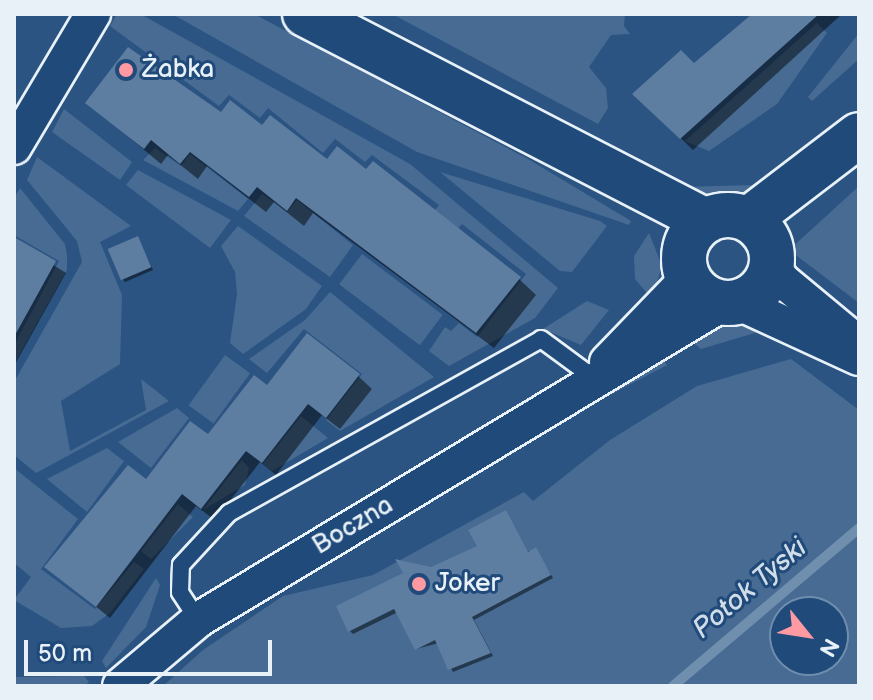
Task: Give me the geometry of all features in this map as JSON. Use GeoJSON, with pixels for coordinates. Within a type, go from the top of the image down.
{"type":"FeatureCollection","features":[{"type":"Feature","properties":{"kind":"street"},"geometry":{"type":"LineString","coordinates":[[14,147],[93,14]]}},
{"type":"Feature","properties":{"kind":"street"},"geometry":{"type":"LineString","coordinates":[[305,14],[564,151],[693,250],[700,293],[731,302],[859,358]]}},
{"type":"Feature","properties":{"kind":"street"},"geometry":{"type":"LineString","coordinates":[[731,302],[761,289],[764,245],[859,135]]}},
{"type":"Feature","properties":{"kind":"street"},"geometry":{"type":"LineString","coordinates":[[764,245],[859,146]]}},
{"type":"Feature","properties":{"kind":"street"},"geometry":{"type":"LineString","coordinates":[[693,250],[735,215],[764,245],[782,280],[859,344]]}},
{"type":"Feature","properties":{"kind":"street","name":"Boczna"},"geometry":{"type":"LineString","coordinates":[[594,378],[693,250]]}},
{"type":"Feature","properties":{"kind":"street","name":"Boczna"},"geometry":{"type":"LineString","coordinates":[[120,686],[198,620],[594,378],[731,302]]}},
{"type":"Feature","properties":{"kind":"lane"},"geometry":{"type":"LineString","coordinates":[[198,620],[180,592],[181,565],[229,513],[541,339],[594,378]]}},
{"type":"Feature","properties":{"kind":"shaded area"},"geometry":{"type":"Polygon","coordinates":[[[117,14],[144,16],[410,164],[558,288],[535,318],[449,366],[429,351],[445,327],[451,331],[459,323],[477,337],[526,274],[462,224],[454,233],[431,215],[439,205],[372,155],[365,162],[335,139],[323,153],[268,108],[260,118],[229,95],[219,106],[110,26],[117,14]]]}},
{"type":"Feature","properties":{"kind":"shaded area"},"geometry":{"type":"Polygon","coordinates":[[[172,14],[254,14],[528,159],[631,221],[629,225],[417,152],[172,14]]]}},
{"type":"Feature","properties":{"kind":"shaded area"},"geometry":{"type":"Polygon","coordinates":[[[392,14],[625,14],[624,26],[630,34],[611,35],[589,67],[606,88],[608,108],[598,124],[392,14]]]}},
{"type":"Feature","properties":{"kind":"shaded area"},"geometry":{"type":"Polygon","coordinates":[[[817,23],[827,33],[777,104],[709,151],[685,141],[817,23]]]}},
{"type":"Feature","properties":{"kind":"shaded area"},"geometry":{"type":"Polygon","coordinates":[[[859,33],[859,59],[812,101],[808,97],[859,33]]]}},
{"type":"Feature","properties":{"kind":"shaded area"},"geometry":{"type":"Polygon","coordinates":[[[64,109],[132,162],[120,180],[52,132],[64,109]]]}},
{"type":"Feature","properties":{"kind":"shaded area"},"geometry":{"type":"Polygon","coordinates":[[[155,148],[181,166],[190,154],[248,199],[238,211],[143,160],[155,148]]]}},
{"type":"Feature","properties":{"kind":"shaded area"},"geometry":{"type":"Polygon","coordinates":[[[37,157],[131,226],[100,242],[122,295],[120,364],[61,401],[70,451],[146,410],[141,379],[169,401],[36,473],[14,455],[14,382],[82,262],[77,241],[27,180],[37,157]]]}},
{"type":"Feature","properties":{"kind":"shaded area"},"geometry":{"type":"Polygon","coordinates":[[[138,170],[231,220],[210,248],[126,185],[138,170]]]}},
{"type":"Feature","properties":{"kind":"shaded area"},"geometry":{"type":"Polygon","coordinates":[[[440,172],[600,221],[607,226],[572,272],[560,271],[440,172]]]}},
{"type":"Feature","properties":{"kind":"shaded area"},"geometry":{"type":"Polygon","coordinates":[[[859,186],[859,303],[789,250],[859,186]]]}},
{"type":"Feature","properties":{"kind":"shaded area"},"geometry":{"type":"Polygon","coordinates":[[[680,187],[765,187],[760,197],[711,207],[680,187]]]}},
{"type":"Feature","properties":{"kind":"shaded area"},"geometry":{"type":"Polygon","coordinates":[[[20,188],[65,244],[67,270],[14,364],[14,345],[59,261],[14,235],[14,198],[20,188]]]}},
{"type":"Feature","properties":{"kind":"shaded area"},"geometry":{"type":"Polygon","coordinates":[[[262,194],[287,212],[297,200],[353,245],[330,277],[244,216],[262,194]]]}},
{"type":"Feature","properties":{"kind":"shaded area"},"geometry":{"type":"Polygon","coordinates":[[[238,226],[322,286],[306,309],[243,354],[230,343],[237,294],[235,272],[221,246],[238,226]]]}},
{"type":"Feature","properties":{"kind":"shaded area"},"geometry":{"type":"Polygon","coordinates":[[[649,233],[662,266],[652,299],[635,279],[634,256],[649,233]]]}},
{"type":"Feature","properties":{"kind":"shaded area"},"geometry":{"type":"Polygon","coordinates":[[[362,254],[443,315],[420,345],[339,284],[362,254]]]}},
{"type":"Feature","properties":{"kind":"shaded area"},"geometry":{"type":"Polygon","coordinates":[[[330,292],[434,377],[340,431],[326,420],[362,374],[304,329],[267,373],[249,359],[305,320],[330,292]]]}},
{"type":"Feature","properties":{"kind":"shaded area"},"geometry":{"type":"Polygon","coordinates":[[[587,301],[609,310],[581,345],[543,329],[587,301]]]}},
{"type":"Feature","properties":{"kind":"shaded area"},"geometry":{"type":"Polygon","coordinates":[[[761,320],[778,326],[701,349],[685,336],[704,325],[761,320]]]}},
{"type":"Feature","properties":{"kind":"shaded area"},"geometry":{"type":"Polygon","coordinates":[[[225,355],[250,373],[214,423],[189,405],[225,355]]]}},
{"type":"Feature","properties":{"kind":"shaded area"},"geometry":{"type":"Polygon","coordinates":[[[661,357],[667,365],[608,396],[661,357]]]}},
{"type":"Feature","properties":{"kind":"shaded area"},"geometry":{"type":"Polygon","coordinates":[[[791,359],[859,410],[859,686],[163,686],[203,650],[283,596],[373,575],[524,492],[533,501],[610,440],[697,386],[791,359]]]}},
{"type":"Feature","properties":{"kind":"shaded area"},"geometry":{"type":"Polygon","coordinates":[[[177,408],[189,418],[151,468],[118,442],[177,408]]]}},
{"type":"Feature","properties":{"kind":"shaded area"},"geometry":{"type":"Polygon","coordinates":[[[301,416],[328,438],[272,471],[263,464],[301,416]]]}},
{"type":"Feature","properties":{"kind":"shaded area"},"geometry":{"type":"Polygon","coordinates":[[[107,448],[124,461],[87,512],[47,479],[107,448]]]}},
{"type":"Feature","properties":{"kind":"shaded area"},"geometry":{"type":"Polygon","coordinates":[[[242,460],[249,468],[245,485],[203,510],[242,460]]]}},
{"type":"Feature","properties":{"kind":"shaded area"},"geometry":{"type":"Polygon","coordinates":[[[14,468],[78,519],[41,569],[95,609],[134,562],[144,569],[110,613],[92,626],[61,628],[14,600],[31,577],[14,563],[14,468]]]}},
{"type":"Feature","properties":{"kind":"shaded area"},"geometry":{"type":"Polygon","coordinates":[[[178,504],[193,517],[151,559],[141,551],[178,504]]]}},
{"type":"Feature","properties":{"kind":"shaded area"},"geometry":{"type":"Polygon","coordinates":[[[156,578],[160,585],[146,627],[106,668],[102,661],[156,578]]]}},
{"type":"Feature","properties":{"kind":"shaded area"},"geometry":{"type":"Polygon","coordinates":[[[84,676],[89,682],[84,686],[14,686],[14,677],[84,676]]]}},
{"type":"Feature","properties":{"kind":"building"},"geometry":{"type":"Polygon","coordinates":[[[752,14],[819,14],[680,139],[632,94],[681,50],[694,63],[752,14]]]}},
{"type":"Feature","properties":{"kind":"building"},"geometry":{"type":"Polygon","coordinates":[[[128,47],[221,112],[230,100],[262,125],[270,115],[327,159],[337,146],[366,169],[373,161],[521,277],[476,333],[296,198],[287,211],[257,187],[249,197],[190,152],[180,164],[151,140],[144,149],[85,103],[128,47]]]}},
{"type":"Feature","properties":{"kind":"building"},"geometry":{"type":"Polygon","coordinates":[[[138,236],[151,267],[121,280],[108,249],[138,236]]]}},
{"type":"Feature","properties":{"kind":"building"},"geometry":{"type":"Polygon","coordinates":[[[14,237],[56,261],[14,337],[14,237]]]}},
{"type":"Feature","properties":{"kind":"building"},"geometry":{"type":"Polygon","coordinates":[[[307,333],[360,374],[326,418],[308,404],[262,463],[246,451],[201,509],[182,494],[96,607],[44,567],[128,465],[146,479],[190,421],[208,434],[254,375],[267,385],[307,333]]]}},
{"type":"Feature","properties":{"kind":"building"},"geometry":{"type":"Polygon","coordinates":[[[506,510],[528,552],[536,547],[551,575],[472,617],[491,653],[448,670],[435,640],[415,650],[394,609],[348,632],[336,606],[403,573],[395,559],[431,567],[477,546],[468,530],[506,510]]]}},
{"type":"Feature","properties":{"kind":"waterway","name":"Potok Tyski"},"geometry":{"type":"LineString","coordinates":[[673,686],[859,528]]}},
{"type":"Feature","properties":{"kind":"place","name":"Żabka"},"geometry":{"type":"Point","coordinates":[126,70]}},
{"type":"Feature","properties":{"kind":"place","name":"Joker"},"geometry":{"type":"Point","coordinates":[419,584]}}]}
